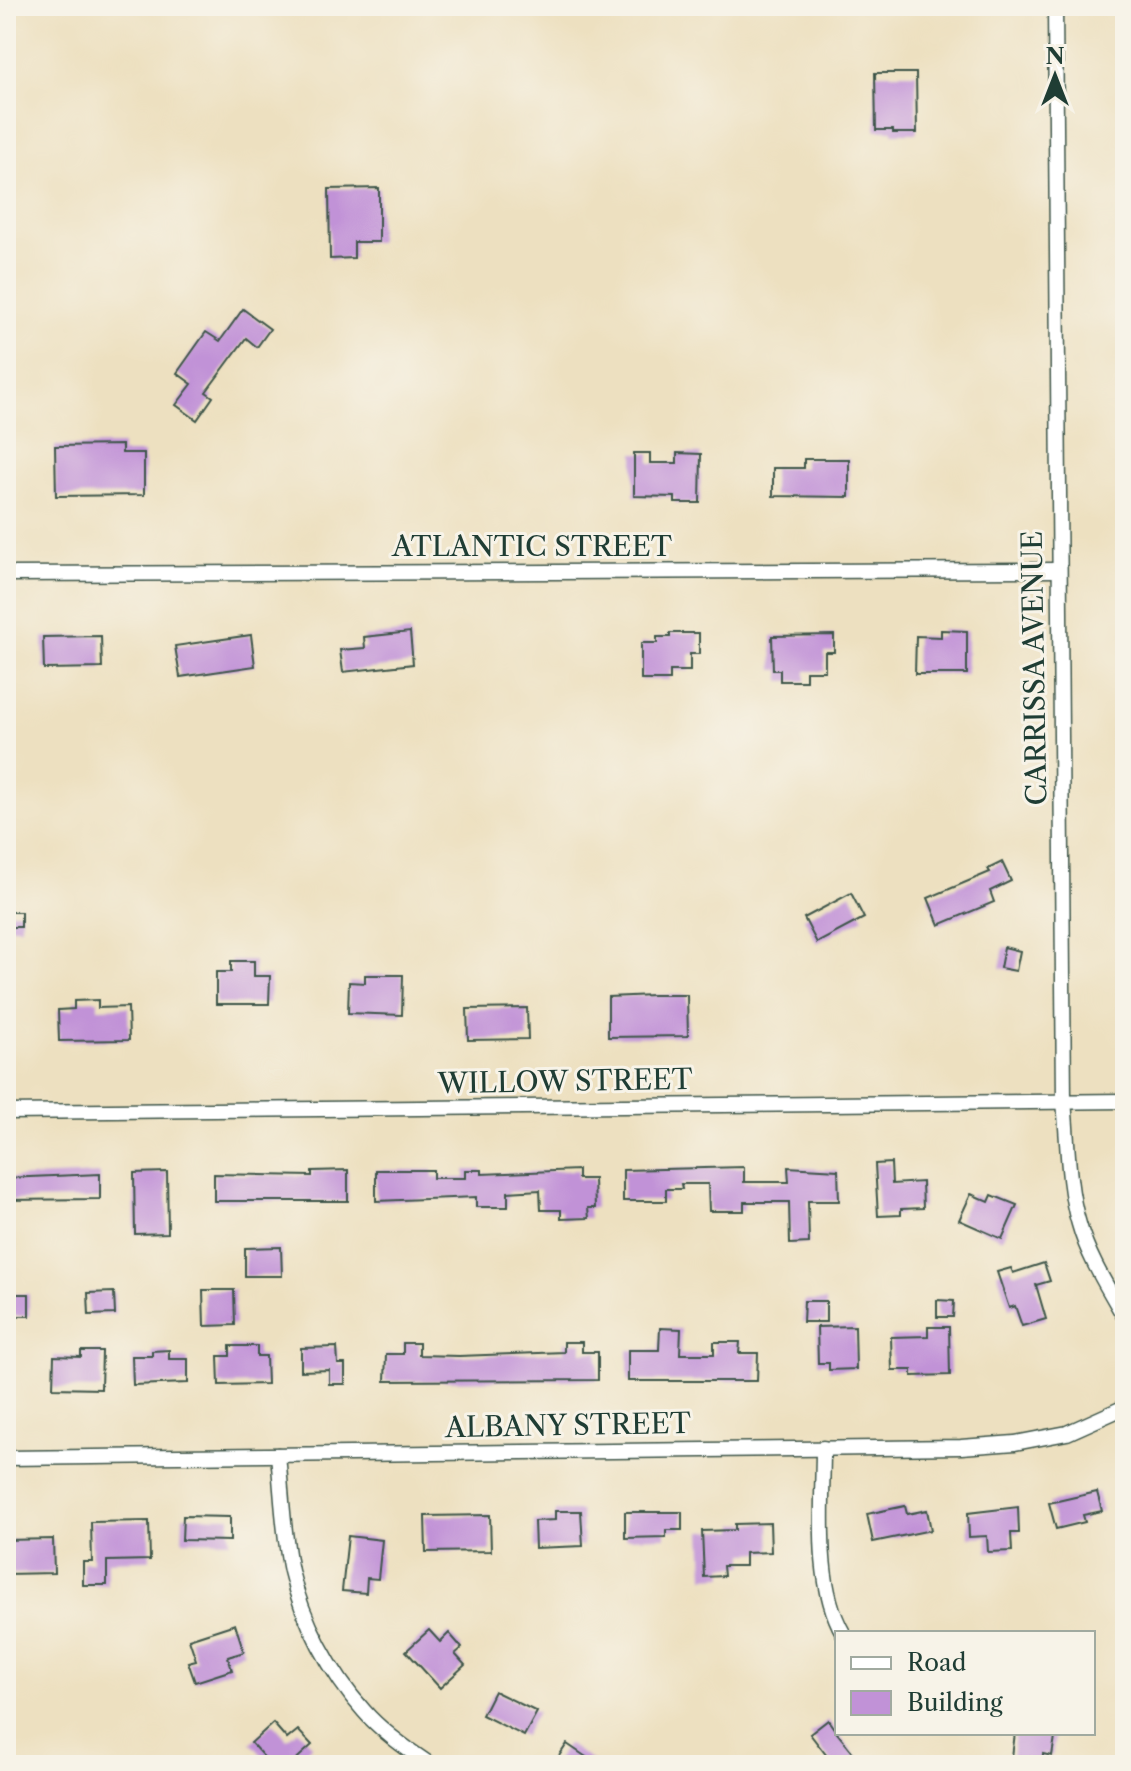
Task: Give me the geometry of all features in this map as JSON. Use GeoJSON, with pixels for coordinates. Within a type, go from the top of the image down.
{"type":"FeatureCollection","features":[{"type":"Feature","properties":{"kind":"street","name":"CARRISSA AVENUE"},"geometry":{"type":"LineString","coordinates":[[1055,6],[1064,1101],[1071,1181],[1079,1224],[1101,1275],[1125,1318]]}},
{"type":"Feature","properties":{"kind":"street","name":"ATLANTIC STREET"},"geometry":{"type":"LineString","coordinates":[[6,574],[1059,570]]}},
{"type":"Feature","properties":{"kind":"street","name":"WILLOW STREET"},"geometry":{"type":"LineString","coordinates":[[6,1112],[1125,1101]]}},
{"type":"Feature","properties":{"kind":"street","name":"ALBANY STREET"},"geometry":{"type":"LineString","coordinates":[[6,1458],[961,1447],[1015,1443],[1067,1433],[1125,1407]]}},
{"type":"Feature","properties":{"kind":"street"},"geometry":{"type":"LineString","coordinates":[[823,1448],[826,1587],[842,1631]]}},
{"type":"Feature","properties":{"kind":"street"},"geometry":{"type":"LineString","coordinates":[[278,1455],[292,1573],[310,1623],[335,1673],[365,1713],[431,1765]]}},
{"type":"Feature","properties":{"kind":"building"},"geometry":{"type":"Polygon","coordinates":[[[875,73],[916,73],[917,133],[876,130],[875,73]]]}},
{"type":"Feature","properties":{"kind":"building"},"geometry":{"type":"Polygon","coordinates":[[[379,188],[379,242],[354,242],[354,258],[330,259],[329,189],[379,188]]]}},
{"type":"Feature","properties":{"kind":"building"},"geometry":{"type":"Polygon","coordinates":[[[243,309],[270,329],[257,347],[246,338],[206,392],[213,397],[197,420],[176,405],[192,384],[177,373],[206,332],[220,341],[243,309]]]}},
{"type":"Feature","properties":{"kind":"building"},"geometry":{"type":"Polygon","coordinates":[[[122,445],[122,453],[144,453],[144,495],[56,496],[55,446],[122,445]]]}},
{"type":"Feature","properties":{"kind":"building"},"geometry":{"type":"Polygon","coordinates":[[[634,453],[650,453],[650,463],[677,463],[677,453],[701,454],[700,503],[675,503],[675,497],[634,496],[634,453]]]}},
{"type":"Feature","properties":{"kind":"building"},"geometry":{"type":"Polygon","coordinates":[[[804,459],[849,459],[849,497],[773,496],[773,468],[804,468],[804,459]]]}},
{"type":"Feature","properties":{"kind":"building"},"geometry":{"type":"Polygon","coordinates":[[[941,630],[967,631],[967,674],[915,674],[916,636],[941,637],[941,630]]]}},
{"type":"Feature","properties":{"kind":"building"},"geometry":{"type":"Polygon","coordinates":[[[410,632],[413,664],[343,672],[340,650],[365,648],[364,637],[410,632]]]}},
{"type":"Feature","properties":{"kind":"building"},"geometry":{"type":"Polygon","coordinates":[[[670,633],[699,633],[699,654],[690,654],[690,671],[670,671],[670,680],[641,680],[641,643],[657,643],[657,637],[670,637],[670,633]]]}},
{"type":"Feature","properties":{"kind":"building"},"geometry":{"type":"Polygon","coordinates":[[[251,635],[255,666],[180,677],[175,646],[251,635]]]}},
{"type":"Feature","properties":{"kind":"building"},"geometry":{"type":"Polygon","coordinates":[[[834,635],[834,652],[825,652],[825,671],[806,671],[806,681],[780,681],[780,670],[773,670],[772,636],[834,635]]]}},
{"type":"Feature","properties":{"kind":"building"},"geometry":{"type":"Polygon","coordinates":[[[101,636],[102,668],[44,669],[43,637],[101,636]]]}},
{"type":"Feature","properties":{"kind":"building"},"geometry":{"type":"Polygon","coordinates":[[[1002,862],[1011,881],[990,891],[994,902],[939,925],[928,898],[990,872],[988,869],[1002,862]]]}},
{"type":"Feature","properties":{"kind":"building"},"geometry":{"type":"Polygon","coordinates":[[[851,893],[864,918],[817,943],[804,918],[851,893]]]}},
{"type":"Feature","properties":{"kind":"building"},"geometry":{"type":"Polygon","coordinates":[[[6,912],[21,912],[21,927],[6,927],[6,912]]]}},
{"type":"Feature","properties":{"kind":"building"},"geometry":{"type":"Polygon","coordinates":[[[1004,947],[1020,951],[1016,971],[1000,968],[1004,947]]]}},
{"type":"Feature","properties":{"kind":"building"},"geometry":{"type":"Polygon","coordinates":[[[231,961],[254,961],[254,976],[270,976],[269,1004],[216,1004],[216,972],[231,972],[231,961]]]}},
{"type":"Feature","properties":{"kind":"building"},"geometry":{"type":"Polygon","coordinates":[[[365,975],[403,975],[402,1015],[348,1013],[349,982],[365,983],[365,975]]]}},
{"type":"Feature","properties":{"kind":"building"},"geometry":{"type":"Polygon","coordinates":[[[687,995],[688,1036],[608,1037],[608,997],[687,995]]]}},
{"type":"Feature","properties":{"kind":"building"},"geometry":{"type":"Polygon","coordinates":[[[98,1000],[98,1008],[128,1007],[129,1040],[59,1041],[58,1010],[74,1009],[74,1001],[98,1000]]]}},
{"type":"Feature","properties":{"kind":"building"},"geometry":{"type":"Polygon","coordinates":[[[527,1008],[528,1039],[468,1040],[467,1009],[527,1008]]]}},
{"type":"Feature","properties":{"kind":"building"},"geometry":{"type":"Polygon","coordinates":[[[891,1163],[892,1184],[922,1182],[923,1208],[901,1209],[901,1215],[878,1216],[875,1164],[891,1163]]]}},
{"type":"Feature","properties":{"kind":"building"},"geometry":{"type":"Polygon","coordinates":[[[744,1167],[744,1182],[789,1182],[788,1167],[838,1170],[839,1201],[808,1201],[809,1243],[790,1244],[789,1202],[744,1202],[744,1211],[709,1211],[708,1184],[681,1184],[682,1189],[666,1189],[666,1201],[623,1201],[623,1170],[744,1167]]]}},
{"type":"Feature","properties":{"kind":"building"},"geometry":{"type":"Polygon","coordinates":[[[348,1170],[348,1201],[214,1201],[214,1174],[312,1176],[312,1171],[348,1170]]]}},
{"type":"Feature","properties":{"kind":"building"},"geometry":{"type":"Polygon","coordinates":[[[376,1170],[433,1170],[433,1178],[465,1178],[465,1170],[482,1170],[482,1174],[578,1170],[578,1179],[594,1179],[595,1208],[588,1208],[589,1218],[561,1219],[561,1210],[541,1210],[540,1190],[508,1192],[508,1207],[476,1207],[476,1197],[376,1201],[376,1170]]]}},
{"type":"Feature","properties":{"kind":"building"},"geometry":{"type":"Polygon","coordinates":[[[167,1172],[168,1233],[135,1234],[134,1173],[167,1172]]]}},
{"type":"Feature","properties":{"kind":"building"},"geometry":{"type":"Polygon","coordinates":[[[100,1174],[100,1199],[6,1200],[6,1178],[100,1174]]]}},
{"type":"Feature","properties":{"kind":"building"},"geometry":{"type":"Polygon","coordinates":[[[971,1194],[989,1202],[992,1195],[1017,1205],[1002,1239],[959,1220],[971,1194]]]}},
{"type":"Feature","properties":{"kind":"building"},"geometry":{"type":"Polygon","coordinates":[[[281,1247],[282,1276],[245,1276],[245,1248],[281,1247]]]}},
{"type":"Feature","properties":{"kind":"building"},"geometry":{"type":"Polygon","coordinates":[[[1044,1263],[1050,1281],[1036,1285],[1046,1319],[1022,1326],[1015,1306],[1009,1308],[997,1272],[1011,1268],[1013,1273],[1044,1263]]]}},
{"type":"Feature","properties":{"kind":"building"},"geometry":{"type":"Polygon","coordinates":[[[203,1290],[234,1290],[235,1325],[204,1326],[203,1290]]]}},
{"type":"Feature","properties":{"kind":"building"},"geometry":{"type":"Polygon","coordinates":[[[114,1292],[115,1314],[89,1315],[88,1293],[114,1292]]]}},
{"type":"Feature","properties":{"kind":"building"},"geometry":{"type":"Polygon","coordinates":[[[10,1294],[29,1294],[29,1316],[10,1316],[10,1294]]]}},
{"type":"Feature","properties":{"kind":"building"},"geometry":{"type":"Polygon","coordinates":[[[937,1300],[954,1301],[953,1317],[937,1317],[937,1300]]]}},
{"type":"Feature","properties":{"kind":"building"},"geometry":{"type":"Polygon","coordinates":[[[804,1301],[826,1301],[826,1322],[803,1322],[804,1301]]]}},
{"type":"Feature","properties":{"kind":"building"},"geometry":{"type":"Polygon","coordinates":[[[855,1326],[856,1369],[829,1370],[829,1363],[818,1363],[817,1327],[855,1326]]]}},
{"type":"Feature","properties":{"kind":"building"},"geometry":{"type":"Polygon","coordinates":[[[928,1327],[949,1327],[950,1375],[912,1376],[912,1370],[892,1370],[891,1337],[928,1336],[928,1327]]]}},
{"type":"Feature","properties":{"kind":"building"},"geometry":{"type":"Polygon","coordinates":[[[660,1328],[681,1329],[680,1354],[714,1354],[714,1342],[740,1342],[739,1353],[758,1353],[757,1381],[628,1381],[628,1350],[659,1350],[660,1328]]]}},
{"type":"Feature","properties":{"kind":"building"},"geometry":{"type":"Polygon","coordinates":[[[564,1342],[582,1342],[582,1352],[598,1352],[598,1380],[385,1381],[386,1354],[403,1354],[403,1343],[419,1343],[419,1355],[459,1356],[564,1352],[564,1342]]]}},
{"type":"Feature","properties":{"kind":"building"},"geometry":{"type":"Polygon","coordinates":[[[230,1346],[257,1346],[257,1356],[266,1356],[267,1384],[219,1385],[218,1356],[230,1356],[230,1346]]]}},
{"type":"Feature","properties":{"kind":"building"},"geometry":{"type":"Polygon","coordinates":[[[337,1347],[338,1364],[345,1364],[345,1384],[329,1384],[329,1370],[301,1371],[301,1348],[337,1347]]]}},
{"type":"Feature","properties":{"kind":"building"},"geometry":{"type":"Polygon","coordinates":[[[169,1350],[169,1359],[188,1359],[188,1383],[133,1385],[132,1356],[152,1356],[152,1351],[169,1350]]]}},
{"type":"Feature","properties":{"kind":"building"},"geometry":{"type":"Polygon","coordinates":[[[81,1351],[102,1351],[101,1389],[53,1388],[54,1356],[81,1357],[81,1351]]]}},
{"type":"Feature","properties":{"kind":"building"},"geometry":{"type":"Polygon","coordinates":[[[1097,1492],[1102,1511],[1083,1515],[1085,1522],[1056,1529],[1049,1503],[1097,1492]]]}},
{"type":"Feature","properties":{"kind":"building"},"geometry":{"type":"Polygon","coordinates":[[[905,1506],[907,1514],[927,1510],[931,1530],[873,1542],[867,1514],[905,1506]]]}},
{"type":"Feature","properties":{"kind":"building"},"geometry":{"type":"Polygon","coordinates":[[[1018,1507],[1019,1533],[1011,1533],[1012,1551],[988,1552],[987,1536],[969,1537],[968,1513],[1018,1507]]]}},
{"type":"Feature","properties":{"kind":"building"},"geometry":{"type":"Polygon","coordinates":[[[555,1511],[581,1511],[583,1546],[535,1548],[534,1521],[555,1520],[555,1511]]]}},
{"type":"Feature","properties":{"kind":"building"},"geometry":{"type":"Polygon","coordinates":[[[625,1512],[682,1512],[682,1530],[666,1530],[666,1537],[625,1538],[625,1512]]]}},
{"type":"Feature","properties":{"kind":"building"},"geometry":{"type":"Polygon","coordinates":[[[490,1515],[491,1551],[426,1552],[425,1516],[490,1515]]]}},
{"type":"Feature","properties":{"kind":"building"},"geometry":{"type":"Polygon","coordinates":[[[183,1516],[230,1517],[230,1541],[182,1540],[183,1516]]]}},
{"type":"Feature","properties":{"kind":"building"},"geometry":{"type":"Polygon","coordinates":[[[149,1521],[150,1560],[107,1561],[107,1585],[83,1585],[83,1562],[92,1562],[91,1522],[149,1521]]]}},
{"type":"Feature","properties":{"kind":"building"},"geometry":{"type":"Polygon","coordinates":[[[770,1523],[771,1552],[745,1553],[745,1566],[723,1566],[724,1576],[704,1577],[702,1531],[735,1530],[735,1524],[770,1523]]]}},
{"type":"Feature","properties":{"kind":"building"},"geometry":{"type":"Polygon","coordinates":[[[348,1536],[382,1540],[378,1579],[367,1578],[366,1593],[342,1591],[348,1536]]]}},
{"type":"Feature","properties":{"kind":"building"},"geometry":{"type":"Polygon","coordinates":[[[53,1539],[54,1573],[6,1574],[6,1540],[53,1539]]]}},
{"type":"Feature","properties":{"kind":"building"},"geometry":{"type":"Polygon","coordinates":[[[235,1624],[244,1652],[228,1657],[232,1670],[195,1682],[188,1662],[196,1660],[189,1639],[235,1624]]]}},
{"type":"Feature","properties":{"kind":"building"},"geometry":{"type":"Polygon","coordinates":[[[429,1630],[440,1642],[449,1633],[462,1648],[455,1654],[465,1665],[440,1688],[406,1651],[429,1630]]]}},
{"type":"Feature","properties":{"kind":"building"},"geometry":{"type":"Polygon","coordinates":[[[494,1691],[537,1712],[524,1736],[482,1715],[494,1691]]]}},
{"type":"Feature","properties":{"kind":"building"},"geometry":{"type":"Polygon","coordinates":[[[828,1720],[835,1735],[839,1735],[863,1765],[834,1765],[810,1734],[828,1720]]]}},
{"type":"Feature","properties":{"kind":"building"},"geometry":{"type":"Polygon","coordinates":[[[273,1723],[287,1739],[298,1730],[312,1745],[290,1765],[271,1765],[251,1743],[273,1723]]]}},
{"type":"Feature","properties":{"kind":"building"},"geometry":{"type":"Polygon","coordinates":[[[1015,1735],[1055,1737],[1052,1756],[1043,1754],[1042,1765],[1011,1765],[1015,1735]]]}},
{"type":"Feature","properties":{"kind":"building"},"geometry":{"type":"Polygon","coordinates":[[[567,1744],[598,1765],[553,1765],[567,1744]]]}}]}
